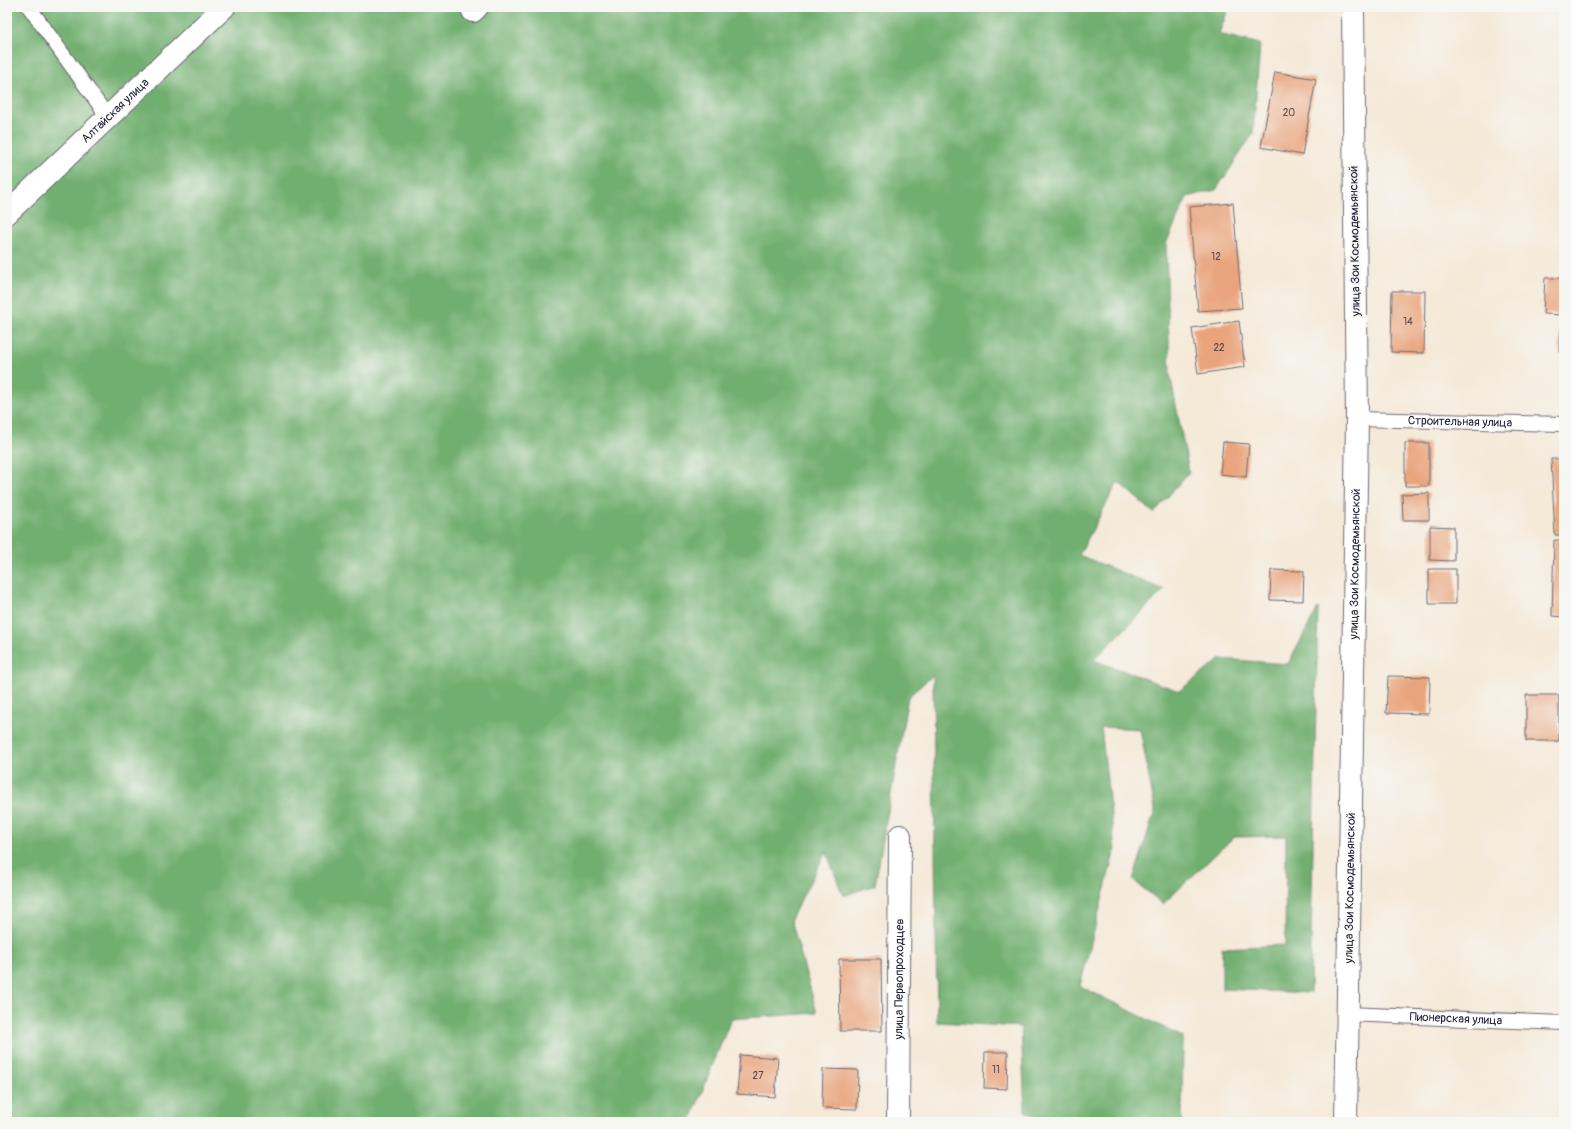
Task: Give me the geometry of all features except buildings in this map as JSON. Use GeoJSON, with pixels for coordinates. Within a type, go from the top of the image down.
{"type":"FeatureCollection","features":[{"type":"Feature","properties":{"kind":"street","name":"Алтайская улица"},"geometry":{"type":"LineString","coordinates":[[7,213],[224,7]]}},
{"type":"Feature","properties":{"kind":"street","name":"улица Зои Космодемьянской"},"geometry":{"type":"LineString","coordinates":[[1346,1122],[1356,419],[1353,7]]}},
{"type":"Feature","properties":{"kind":"street","name":"улица Первопроходцев"},"geometry":{"type":"LineString","coordinates":[[898,1122],[900,836]]}},
{"type":"Feature","properties":{"kind":"lane"},"geometry":{"type":"LineString","coordinates":[[29,7],[108,117]]}},
{"type":"Feature","properties":{"kind":"lane","name":"Строительная улица"},"geometry":{"type":"LineString","coordinates":[[1356,419],[1564,424]]}},
{"type":"Feature","properties":{"kind":"lane","name":"Пионерская улица"},"geometry":{"type":"LineString","coordinates":[[1347,1014],[1564,1023]]}},
{"type":"Feature","properties":{"kind":"green space"},"geometry":{"type":"Polygon","coordinates":[[[7,7],[1229,7],[1219,34],[1260,44],[1253,134],[1216,190],[1187,197],[1166,244],[1170,374],[1189,472],[1154,513],[1118,482],[1079,555],[1164,590],[1094,660],[1179,691],[1221,659],[1288,664],[1318,608],[1310,993],[1222,989],[1222,948],[1285,945],[1286,836],[1234,837],[1163,904],[1133,880],[1155,810],[1140,729],[1101,727],[1115,849],[1080,986],[1183,1037],[1182,1122],[1045,1122],[1025,1111],[1021,1027],[937,1022],[933,675],[908,697],[875,885],[843,896],[826,851],[791,919],[817,1013],[731,1019],[690,1122],[7,1122],[7,7]]]}}]}
